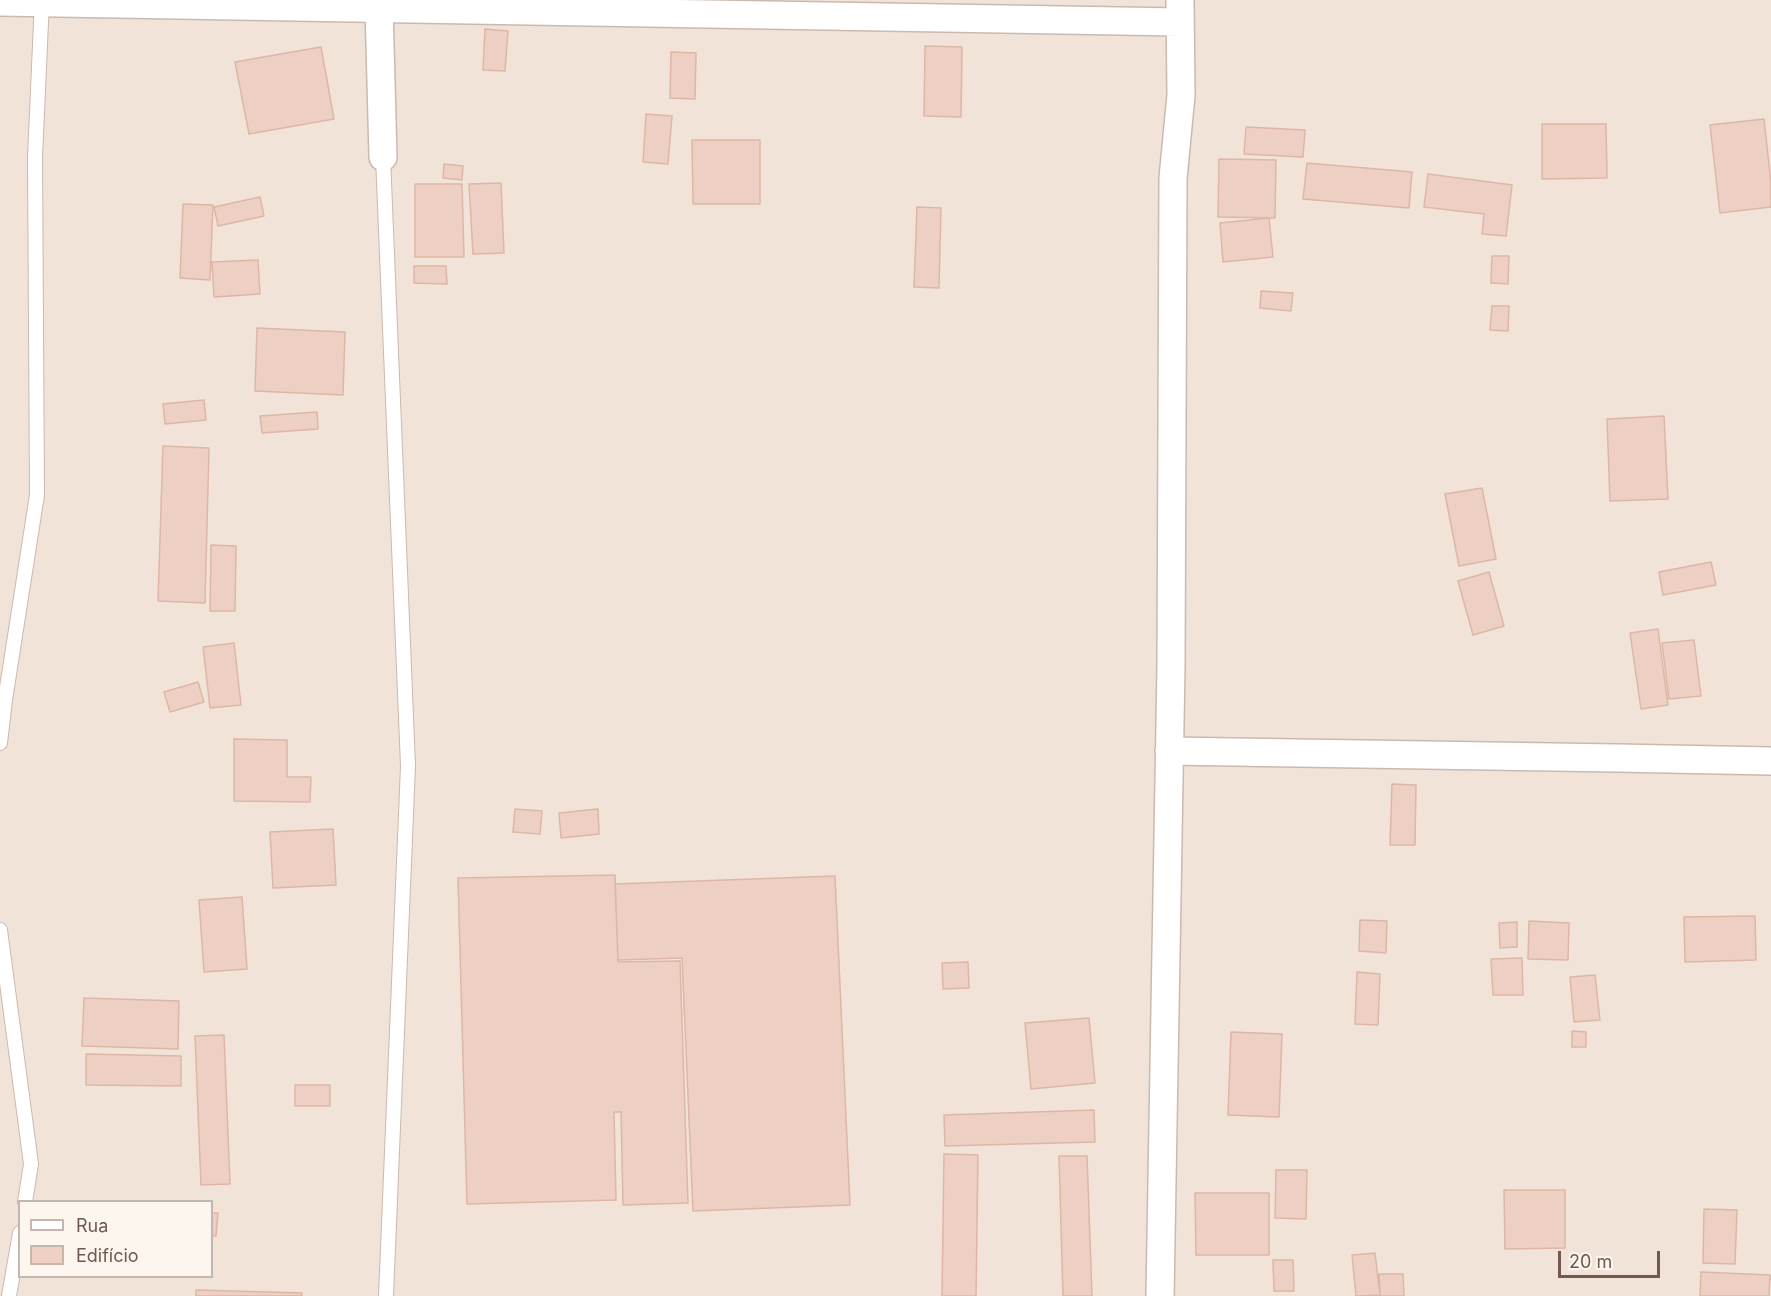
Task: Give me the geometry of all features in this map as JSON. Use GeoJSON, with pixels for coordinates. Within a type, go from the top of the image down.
{"type":"FeatureCollection","features":[{"type":"Feature","properties":{"kind":"street"},"geometry":{"type":"LineString","coordinates":[[0,2],[379,8],[806,7],[1180,11],[1181,95],[1173,178],[1171,666],[1160,1296]]}},
{"type":"Feature","properties":{"kind":"street"},"geometry":{"type":"LineString","coordinates":[[379,8],[382,157]]}},
{"type":"Feature","properties":{"kind":"street"},"geometry":{"type":"LineString","coordinates":[[1169,751],[1771,762]]}},
{"type":"Feature","properties":{"kind":"lane"},"geometry":{"type":"LineString","coordinates":[[0,743],[37,495],[35,157],[43,1]]}},
{"type":"Feature","properties":{"kind":"lane"},"geometry":{"type":"LineString","coordinates":[[382,157],[408,766],[386,1296]]}},
{"type":"Feature","properties":{"kind":"lane"},"geometry":{"type":"LineString","coordinates":[[0,930],[31,1164],[25,1200]]}},
{"type":"Feature","properties":{"kind":"lane"},"geometry":{"type":"LineString","coordinates":[[9,1296],[18,1244]]}},
{"type":"Feature","properties":{"kind":"shaded area"},"geometry":{"type":"Polygon","coordinates":[[[0,0],[1771,0],[1771,1296],[0,1296],[0,0]]]}},
{"type":"Feature","properties":{"kind":"building"},"geometry":{"type":"Polygon","coordinates":[[[485,29],[508,31],[505,71],[483,70],[485,29]]]}},
{"type":"Feature","properties":{"kind":"building"},"geometry":{"type":"Polygon","coordinates":[[[925,46],[962,47],[961,117],[924,116],[925,46]]]}},
{"type":"Feature","properties":{"kind":"building"},"geometry":{"type":"Polygon","coordinates":[[[321,47],[334,119],[249,134],[235,62],[321,47]]]}},
{"type":"Feature","properties":{"kind":"building"},"geometry":{"type":"Polygon","coordinates":[[[671,52],[696,53],[695,99],[670,98],[671,52]]]}},
{"type":"Feature","properties":{"kind":"building"},"geometry":{"type":"Polygon","coordinates":[[[646,114],[672,116],[668,164],[643,162],[646,114]]]}},
{"type":"Feature","properties":{"kind":"building"},"geometry":{"type":"Polygon","coordinates":[[[1764,119],[1771,183],[1771,207],[1720,213],[1710,125],[1764,119]]]}},
{"type":"Feature","properties":{"kind":"building"},"geometry":{"type":"Polygon","coordinates":[[[1542,124],[1606,124],[1607,178],[1542,179],[1542,124]]]}},
{"type":"Feature","properties":{"kind":"building"},"geometry":{"type":"Polygon","coordinates":[[[1246,127],[1305,130],[1303,157],[1244,154],[1246,127]]]}},
{"type":"Feature","properties":{"kind":"building"},"geometry":{"type":"Polygon","coordinates":[[[692,140],[760,140],[760,204],[693,204],[692,140]]]}},
{"type":"Feature","properties":{"kind":"building"},"geometry":{"type":"Polygon","coordinates":[[[1219,159],[1276,160],[1275,218],[1218,217],[1219,159]]]}},
{"type":"Feature","properties":{"kind":"building"},"geometry":{"type":"Polygon","coordinates":[[[1307,163],[1412,172],[1409,208],[1303,199],[1307,163]]]}},
{"type":"Feature","properties":{"kind":"building"},"geometry":{"type":"Polygon","coordinates":[[[444,164],[463,166],[462,180],[443,178],[444,164]]]}},
{"type":"Feature","properties":{"kind":"building"},"geometry":{"type":"Polygon","coordinates":[[[1428,174],[1512,185],[1506,236],[1482,234],[1484,214],[1424,207],[1428,174]]]}},
{"type":"Feature","properties":{"kind":"building"},"geometry":{"type":"Polygon","coordinates":[[[501,183],[504,253],[473,254],[469,184],[501,183]]]}},
{"type":"Feature","properties":{"kind":"building"},"geometry":{"type":"Polygon","coordinates":[[[415,184],[462,184],[464,257],[415,257],[415,184]]]}},
{"type":"Feature","properties":{"kind":"building"},"geometry":{"type":"Polygon","coordinates":[[[260,197],[264,216],[218,226],[214,207],[260,197]]]}},
{"type":"Feature","properties":{"kind":"building"},"geometry":{"type":"Polygon","coordinates":[[[183,204],[213,205],[210,280],[180,278],[183,204]]]}},
{"type":"Feature","properties":{"kind":"building"},"geometry":{"type":"Polygon","coordinates":[[[917,207],[941,208],[939,288],[914,287],[917,207]]]}},
{"type":"Feature","properties":{"kind":"building"},"geometry":{"type":"Polygon","coordinates":[[[1269,218],[1273,257],[1223,262],[1220,223],[1269,218]]]}},
{"type":"Feature","properties":{"kind":"building"},"geometry":{"type":"Polygon","coordinates":[[[1492,256],[1509,256],[1508,284],[1491,283],[1492,256]]]}},
{"type":"Feature","properties":{"kind":"building"},"geometry":{"type":"Polygon","coordinates":[[[258,260],[260,294],[214,297],[212,262],[258,260]]]}},
{"type":"Feature","properties":{"kind":"building"},"geometry":{"type":"Polygon","coordinates":[[[414,266],[446,266],[447,284],[414,283],[414,266]]]}},
{"type":"Feature","properties":{"kind":"building"},"geometry":{"type":"Polygon","coordinates":[[[1261,291],[1293,293],[1291,311],[1260,308],[1261,291]]]}},
{"type":"Feature","properties":{"kind":"building"},"geometry":{"type":"Polygon","coordinates":[[[1492,306],[1509,306],[1508,331],[1490,330],[1492,306]]]}},
{"type":"Feature","properties":{"kind":"building"},"geometry":{"type":"Polygon","coordinates":[[[257,328],[345,332],[343,395],[255,391],[257,328]]]}},
{"type":"Feature","properties":{"kind":"building"},"geometry":{"type":"Polygon","coordinates":[[[204,400],[206,420],[165,424],[163,404],[204,400]]]}},
{"type":"Feature","properties":{"kind":"building"},"geometry":{"type":"Polygon","coordinates":[[[317,412],[318,429],[262,433],[260,416],[317,412]]]}},
{"type":"Feature","properties":{"kind":"building"},"geometry":{"type":"Polygon","coordinates":[[[1664,416],[1668,499],[1610,501],[1607,419],[1664,416]]]}},
{"type":"Feature","properties":{"kind":"building"},"geometry":{"type":"Polygon","coordinates":[[[163,446],[209,448],[205,603],[158,601],[163,446]]]}},
{"type":"Feature","properties":{"kind":"building"},"geometry":{"type":"Polygon","coordinates":[[[1482,488],[1496,559],[1459,566],[1445,494],[1482,488]]]}},
{"type":"Feature","properties":{"kind":"building"},"geometry":{"type":"Polygon","coordinates":[[[211,545],[236,546],[235,611],[210,611],[211,545]]]}},
{"type":"Feature","properties":{"kind":"building"},"geometry":{"type":"Polygon","coordinates":[[[1711,562],[1716,585],[1663,595],[1659,572],[1711,562]]]}},
{"type":"Feature","properties":{"kind":"building"},"geometry":{"type":"Polygon","coordinates":[[[1489,572],[1504,626],[1473,635],[1458,581],[1489,572]]]}},
{"type":"Feature","properties":{"kind":"building"},"geometry":{"type":"Polygon","coordinates":[[[1658,629],[1668,705],[1641,709],[1630,633],[1658,629]]]}},
{"type":"Feature","properties":{"kind":"building"},"geometry":{"type":"Polygon","coordinates":[[[1694,640],[1701,696],[1669,699],[1662,643],[1694,640]]]}},
{"type":"Feature","properties":{"kind":"building"},"geometry":{"type":"Polygon","coordinates":[[[234,643],[241,705],[210,708],[203,647],[234,643]]]}},
{"type":"Feature","properties":{"kind":"building"},"geometry":{"type":"Polygon","coordinates":[[[198,682],[204,702],[170,712],[164,692],[198,682]]]}},
{"type":"Feature","properties":{"kind":"building"},"geometry":{"type":"Polygon","coordinates":[[[234,739],[287,740],[287,777],[311,777],[310,802],[234,801],[234,739]]]}},
{"type":"Feature","properties":{"kind":"building"},"geometry":{"type":"Polygon","coordinates":[[[1392,784],[1416,785],[1415,845],[1390,845],[1392,784]]]}},
{"type":"Feature","properties":{"kind":"building"},"geometry":{"type":"Polygon","coordinates":[[[515,809],[542,811],[540,834],[513,832],[515,809]]]}},
{"type":"Feature","properties":{"kind":"building"},"geometry":{"type":"Polygon","coordinates":[[[598,809],[599,834],[561,838],[559,813],[598,809]]]}},
{"type":"Feature","properties":{"kind":"building"},"geometry":{"type":"Polygon","coordinates":[[[333,829],[336,885],[273,888],[270,832],[333,829]]]}},
{"type":"Feature","properties":{"kind":"building"},"geometry":{"type":"Polygon","coordinates":[[[615,875],[618,962],[680,961],[688,1203],[623,1205],[621,1112],[614,1112],[616,1200],[467,1204],[458,878],[615,875]]]}},
{"type":"Feature","properties":{"kind":"building"},"geometry":{"type":"Polygon","coordinates":[[[835,876],[850,1205],[693,1211],[682,958],[618,960],[615,884],[835,876]]]}},
{"type":"Feature","properties":{"kind":"building"},"geometry":{"type":"Polygon","coordinates":[[[242,897],[247,969],[204,972],[199,900],[242,897]]]}},
{"type":"Feature","properties":{"kind":"building"},"geometry":{"type":"Polygon","coordinates":[[[1755,916],[1756,960],[1685,962],[1684,917],[1755,916]]]}},
{"type":"Feature","properties":{"kind":"building"},"geometry":{"type":"Polygon","coordinates":[[[1360,920],[1387,921],[1386,953],[1359,951],[1360,920]]]}},
{"type":"Feature","properties":{"kind":"building"},"geometry":{"type":"Polygon","coordinates":[[[1529,921],[1569,923],[1568,960],[1528,959],[1529,921]]]}},
{"type":"Feature","properties":{"kind":"building"},"geometry":{"type":"Polygon","coordinates":[[[1517,922],[1517,947],[1500,948],[1499,923],[1517,922]]]}},
{"type":"Feature","properties":{"kind":"building"},"geometry":{"type":"Polygon","coordinates":[[[1522,958],[1523,995],[1493,995],[1491,959],[1522,958]]]}},
{"type":"Feature","properties":{"kind":"building"},"geometry":{"type":"Polygon","coordinates":[[[968,962],[969,988],[943,989],[942,963],[968,962]]]}},
{"type":"Feature","properties":{"kind":"building"},"geometry":{"type":"Polygon","coordinates":[[[1357,972],[1380,974],[1378,1025],[1355,1024],[1357,972]]]}},
{"type":"Feature","properties":{"kind":"building"},"geometry":{"type":"Polygon","coordinates":[[[1595,975],[1600,1020],[1574,1022],[1570,977],[1595,975]]]}},
{"type":"Feature","properties":{"kind":"building"},"geometry":{"type":"Polygon","coordinates":[[[84,998],[179,1001],[178,1049],[82,1046],[84,998]]]}},
{"type":"Feature","properties":{"kind":"building"},"geometry":{"type":"Polygon","coordinates":[[[1089,1018],[1095,1083],[1031,1089],[1025,1023],[1089,1018]]]}},
{"type":"Feature","properties":{"kind":"building"},"geometry":{"type":"Polygon","coordinates":[[[1572,1031],[1586,1032],[1586,1047],[1572,1047],[1572,1031]]]}},
{"type":"Feature","properties":{"kind":"building"},"geometry":{"type":"Polygon","coordinates":[[[1231,1032],[1282,1034],[1279,1117],[1228,1115],[1231,1032]]]}},
{"type":"Feature","properties":{"kind":"building"},"geometry":{"type":"Polygon","coordinates":[[[224,1035],[230,1184],[201,1185],[195,1036],[224,1035]]]}},
{"type":"Feature","properties":{"kind":"building"},"geometry":{"type":"Polygon","coordinates":[[[86,1054],[181,1056],[181,1086],[86,1085],[86,1054]]]}},
{"type":"Feature","properties":{"kind":"building"},"geometry":{"type":"Polygon","coordinates":[[[295,1085],[330,1085],[330,1106],[295,1106],[295,1085]]]}},
{"type":"Feature","properties":{"kind":"building"},"geometry":{"type":"Polygon","coordinates":[[[1094,1110],[1095,1142],[945,1146],[944,1115],[1094,1110]]]}},
{"type":"Feature","properties":{"kind":"building"},"geometry":{"type":"Polygon","coordinates":[[[944,1154],[978,1155],[976,1296],[942,1296],[944,1154]]]}},
{"type":"Feature","properties":{"kind":"building"},"geometry":{"type":"Polygon","coordinates":[[[1059,1156],[1087,1156],[1092,1296],[1063,1296],[1059,1156]]]}},
{"type":"Feature","properties":{"kind":"building"},"geometry":{"type":"Polygon","coordinates":[[[1276,1170],[1307,1170],[1306,1219],[1275,1218],[1276,1170]]]}},
{"type":"Feature","properties":{"kind":"building"},"geometry":{"type":"Polygon","coordinates":[[[1504,1190],[1565,1190],[1565,1248],[1505,1249],[1504,1190]]]}},
{"type":"Feature","properties":{"kind":"building"},"geometry":{"type":"Polygon","coordinates":[[[1195,1193],[1269,1193],[1269,1255],[1196,1255],[1195,1193]]]}},
{"type":"Feature","properties":{"kind":"building"},"geometry":{"type":"Polygon","coordinates":[[[1704,1209],[1737,1210],[1735,1264],[1703,1263],[1704,1209]]]}},
{"type":"Feature","properties":{"kind":"building"},"geometry":{"type":"Polygon","coordinates":[[[213,1213],[218,1213],[216,1236],[213,1236],[213,1213]]]}},
{"type":"Feature","properties":{"kind":"building"},"geometry":{"type":"Polygon","coordinates":[[[1375,1253],[1380,1295],[1356,1296],[1352,1255],[1375,1253]]]}},
{"type":"Feature","properties":{"kind":"building"},"geometry":{"type":"Polygon","coordinates":[[[1273,1260],[1293,1260],[1294,1291],[1274,1291],[1273,1260]]]}},
{"type":"Feature","properties":{"kind":"building"},"geometry":{"type":"Polygon","coordinates":[[[1701,1272],[1770,1275],[1769,1296],[1700,1296],[1701,1272]]]}},
{"type":"Feature","properties":{"kind":"building"},"geometry":{"type":"Polygon","coordinates":[[[1379,1274],[1403,1274],[1404,1296],[1380,1296],[1379,1274]]]}},
{"type":"Feature","properties":{"kind":"building"},"geometry":{"type":"Polygon","coordinates":[[[196,1290],[302,1293],[302,1296],[196,1296],[196,1290]]]}}]}
